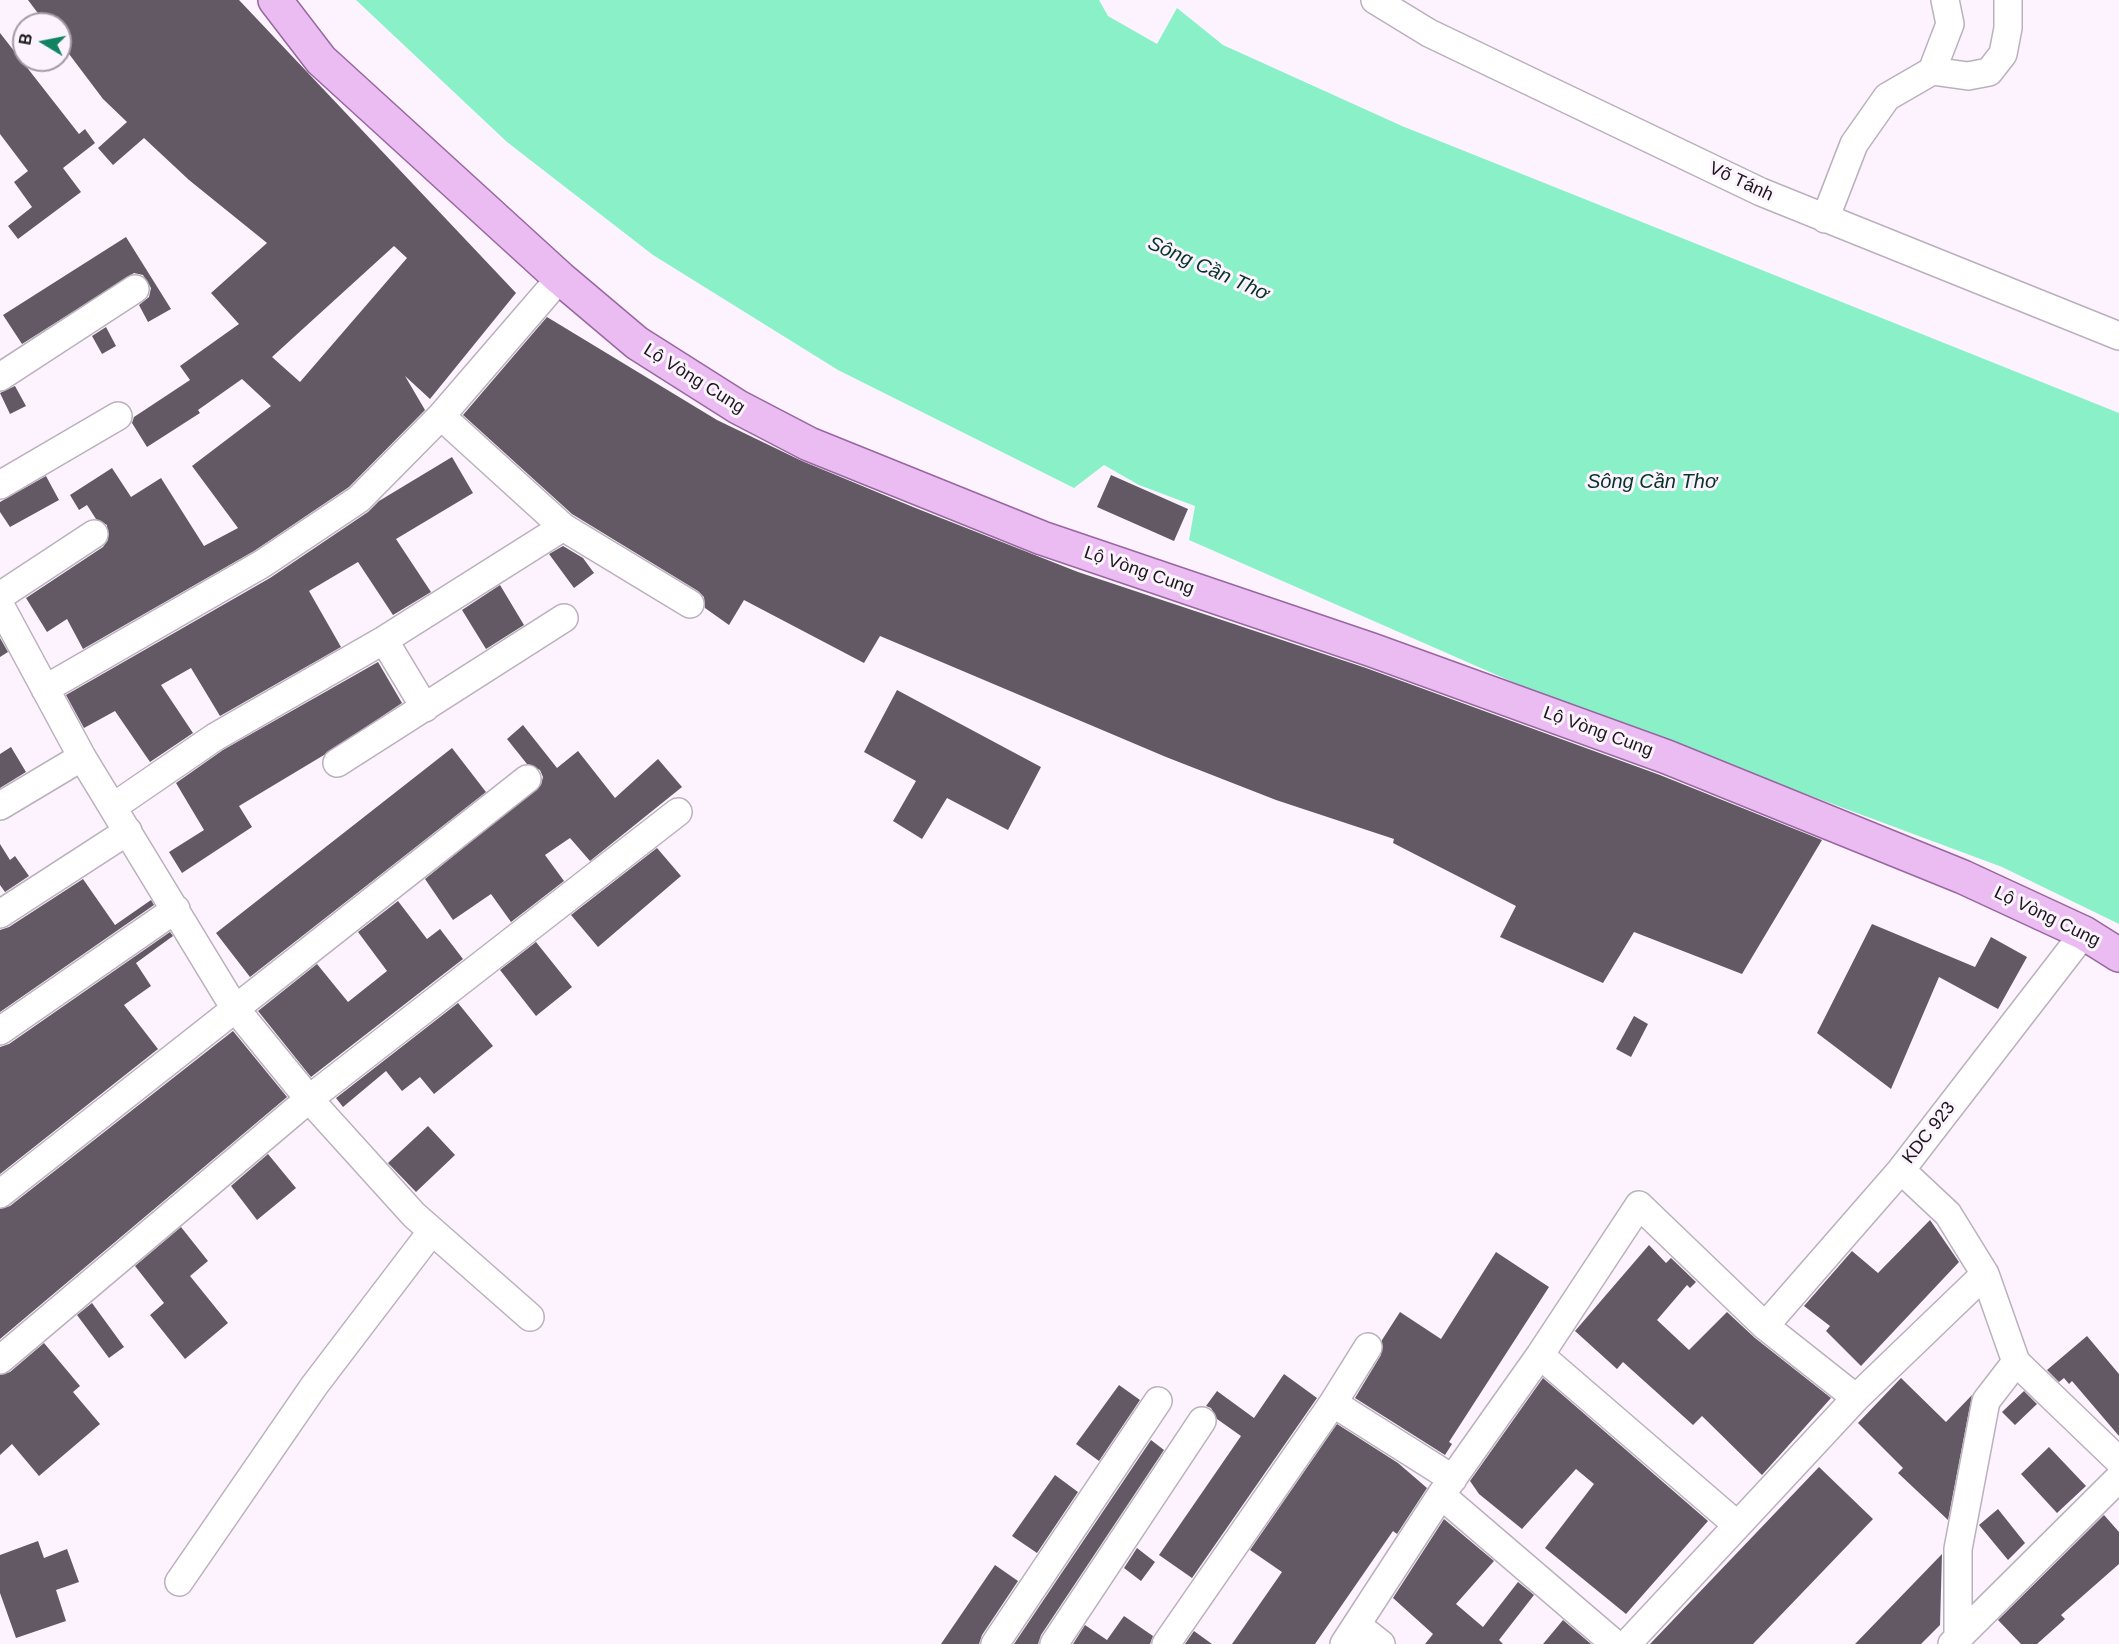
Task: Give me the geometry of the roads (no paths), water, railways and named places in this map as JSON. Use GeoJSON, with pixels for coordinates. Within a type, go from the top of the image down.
{"type":"FeatureCollection","features":[{"type":"Feature","properties":{"kind":"main road","name":"Lộ Vòng Cung"},"geometry":{"type":"LineString","coordinates":[[275,0],[321,60],[560,278],[637,343],[738,407],[809,444],[1042,538],[1371,650],[1667,757],[1963,877],[2084,933],[2119,955]]}},
{"type":"Feature","properties":{"kind":"street"},"geometry":{"type":"LineString","coordinates":[[1932,71],[1950,24],[1945,0]]}},
{"type":"Feature","properties":{"kind":"street"},"geometry":{"type":"LineString","coordinates":[[1825,219],[1854,144],[1887,97],[1932,71],[1968,76],[1989,72],[2003,54],[2008,28],[2008,0]]}},
{"type":"Feature","properties":{"kind":"street","name":"Võ Tánh"},"geometry":{"type":"LineString","coordinates":[[1391,4],[1440,38],[1761,192],[2119,336]]}},
{"type":"Feature","properties":{"kind":"street"},"geometry":{"type":"LineString","coordinates":[[45,689],[262,564],[359,500],[441,416],[560,278]]}},
{"type":"Feature","properties":{"kind":"street"},"geometry":{"type":"LineString","coordinates":[[0,377],[135,289]]}},
{"type":"Feature","properties":{"kind":"street"},"geometry":{"type":"LineString","coordinates":[[441,416],[563,527],[690,604]]}},
{"type":"Feature","properties":{"kind":"street"},"geometry":{"type":"LineString","coordinates":[[0,484],[118,417]]}},
{"type":"Feature","properties":{"kind":"street"},"geometry":{"type":"LineString","coordinates":[[113,807],[215,737],[384,640],[563,527]]}},
{"type":"Feature","properties":{"kind":"street"},"geometry":{"type":"LineString","coordinates":[[0,596],[94,534]]}},
{"type":"Feature","properties":{"kind":"street"},"geometry":{"type":"LineString","coordinates":[[0,605],[82,757],[234,1007],[309,1099],[414,1215],[530,1317]]}},
{"type":"Feature","properties":{"kind":"street"},"geometry":{"type":"LineString","coordinates":[[337,763],[564,618]]}},
{"type":"Feature","properties":{"kind":"street"},"geometry":{"type":"LineString","coordinates":[[384,640],[425,708]]}},
{"type":"Feature","properties":{"kind":"street"},"geometry":{"type":"LineString","coordinates":[[0,806],[82,757]]}},
{"type":"Feature","properties":{"kind":"street"},"geometry":{"type":"LineString","coordinates":[[0,1194],[234,1007],[527,779]]}},
{"type":"Feature","properties":{"kind":"street"},"geometry":{"type":"LineString","coordinates":[[0,1360],[309,1099],[678,812]]}},
{"type":"Feature","properties":{"kind":"street"},"geometry":{"type":"LineString","coordinates":[[0,914],[128,831]]}},
{"type":"Feature","properties":{"kind":"street"},"geometry":{"type":"LineString","coordinates":[[0,1031],[176,909]]}},
{"type":"Feature","properties":{"kind":"street","name":"KDC 923"},"geometry":{"type":"LineString","coordinates":[[1765,1326],[1901,1170],[2084,933]]}},
{"type":"Feature","properties":{"kind":"street"},"geometry":{"type":"LineString","coordinates":[[1901,1170],[1948,1214],[1985,1274],[2016,1362],[2119,1461]]}},
{"type":"Feature","properties":{"kind":"street"},"geometry":{"type":"LineString","coordinates":[[1381,1644],[1351,1634],[1447,1487],[1540,1354],[1639,1205],[1765,1326],[1856,1398]]}},
{"type":"Feature","properties":{"kind":"street"},"geometry":{"type":"LineString","coordinates":[[179,1582],[314,1386],[432,1231]]}},
{"type":"Feature","properties":{"kind":"street"},"geometry":{"type":"LineString","coordinates":[[1628,1644],[1736,1524],[1856,1398],[1985,1274]]}},
{"type":"Feature","properties":{"kind":"street"},"geometry":{"type":"LineString","coordinates":[[1166,1644],[1333,1403],[1368,1347]]}},
{"type":"Feature","properties":{"kind":"street"},"geometry":{"type":"LineString","coordinates":[[1540,1354],[1736,1524]]}},
{"type":"Feature","properties":{"kind":"street"},"geometry":{"type":"LineString","coordinates":[[1955,1641],[1958,1549],[1986,1401],[2016,1362]]}},
{"type":"Feature","properties":{"kind":"street"},"geometry":{"type":"LineString","coordinates":[[995,1644],[1158,1401]]}},
{"type":"Feature","properties":{"kind":"street"},"geometry":{"type":"LineString","coordinates":[[1333,1403],[1447,1487],[1615,1644]]}},
{"type":"Feature","properties":{"kind":"street"},"geometry":{"type":"LineString","coordinates":[[1054,1644],[1202,1421]]}},
{"type":"Feature","properties":{"kind":"street"},"geometry":{"type":"LineString","coordinates":[[1955,1641],[2119,1478]]}},
{"type":"Feature","properties":{"kind":"water","name":"Sông Cần Thơ"},"geometry":{"type":"Polygon","coordinates":[[[356,0],[1099,0],[1108,16],[1157,44],[1177,8],[1223,45],[1402,126],[2119,413],[2119,924],[2002,867],[1556,701],[1189,540],[1195,506],[1139,485],[1104,465],[1074,488],[838,370],[653,255],[507,142],[356,0]]]}}]}
